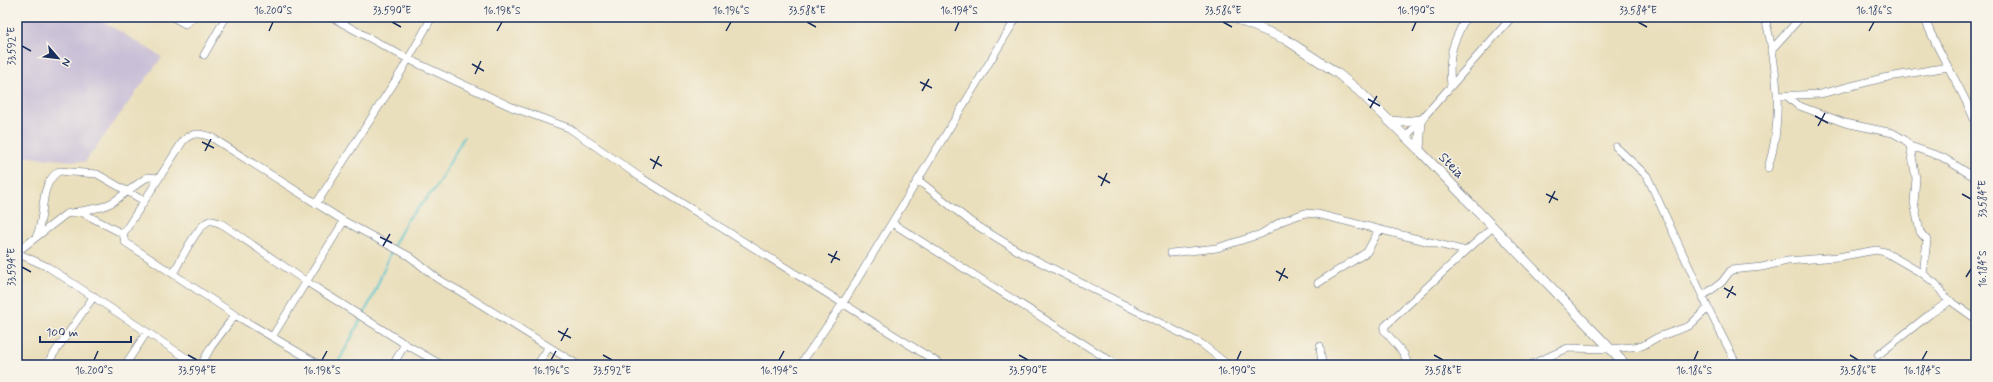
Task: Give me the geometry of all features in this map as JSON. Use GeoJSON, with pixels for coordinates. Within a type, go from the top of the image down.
{"type":"FeatureCollection","features":[{"type":"Feature","properties":{"kind":"main road","name":"Steia"},"geometry":{"type":"LineString","coordinates":[[1232,17],[1285,39],[1337,73],[1419,150],[1626,365]]}},
{"type":"Feature","properties":{"kind":"main road"},"geometry":{"type":"LineString","coordinates":[[1389,121],[1403,122],[1421,120],[1419,150]]}},
{"type":"Feature","properties":{"kind":"street"},"geometry":{"type":"LineString","coordinates":[[172,17],[185,24],[193,17]]}},
{"type":"Feature","properties":{"kind":"street"},"geometry":{"type":"LineString","coordinates":[[204,55],[226,17]]}},
{"type":"Feature","properties":{"kind":"street"},"geometry":{"type":"LineString","coordinates":[[331,17],[408,59],[514,108],[568,128],[654,186],[942,365]]}},
{"type":"Feature","properties":{"kind":"street"},"geometry":{"type":"LineString","coordinates":[[316,204],[408,59],[432,17]]}},
{"type":"Feature","properties":{"kind":"street"},"geometry":{"type":"LineString","coordinates":[[800,365],[843,303],[1017,17]]}},
{"type":"Feature","properties":{"kind":"street"},"geometry":{"type":"LineString","coordinates":[[1451,86],[1450,55],[1453,44],[1466,17]]}},
{"type":"Feature","properties":{"kind":"street"},"geometry":{"type":"LineString","coordinates":[[1405,138],[1512,17]]}},
{"type":"Feature","properties":{"kind":"street"},"geometry":{"type":"LineString","coordinates":[[1765,17],[1772,49],[1777,96],[1776,136],[1768,168]]}},
{"type":"Feature","properties":{"kind":"street"},"geometry":{"type":"LineString","coordinates":[[1772,49],[1801,17]]}},
{"type":"Feature","properties":{"kind":"street"},"geometry":{"type":"LineString","coordinates":[[1924,17],[1948,67],[1972,105],[1976,124]]}},
{"type":"Feature","properties":{"kind":"street"},"geometry":{"type":"LineString","coordinates":[[1777,96],[1820,94],[1883,78],[1948,67]]}},
{"type":"Feature","properties":{"kind":"street"},"geometry":{"type":"LineString","coordinates":[[1787,96],[1797,105],[1845,124],[1893,133],[1905,140],[1910,146],[1916,178],[1914,203],[1920,232],[1927,240],[1923,274]]}},
{"type":"Feature","properties":{"kind":"street"},"geometry":{"type":"LineString","coordinates":[[320,365],[235,315],[125,242],[123,234],[189,134],[198,133],[217,141],[344,221],[409,256],[447,285],[468,296],[578,365]]}},
{"type":"Feature","properties":{"kind":"street"},"geometry":{"type":"LineString","coordinates":[[1910,146],[1942,157],[1976,178]]}},
{"type":"Feature","properties":{"kind":"street"},"geometry":{"type":"LineString","coordinates":[[1616,147],[1647,176],[1708,308],[1737,365]]}},
{"type":"Feature","properties":{"kind":"street"},"geometry":{"type":"LineString","coordinates":[[36,237],[44,195],[48,184],[59,171],[97,174],[144,201]]}},
{"type":"Feature","properties":{"kind":"street"},"geometry":{"type":"LineString","coordinates":[[159,178],[148,177],[113,202],[102,207],[66,214],[17,252],[48,267],[197,365]]}},
{"type":"Feature","properties":{"kind":"street"},"geometry":{"type":"LineString","coordinates":[[918,180],[971,222],[1020,252],[1202,344],[1228,365]]}},
{"type":"Feature","properties":{"kind":"street"},"geometry":{"type":"LineString","coordinates":[[79,211],[123,234]]}},
{"type":"Feature","properties":{"kind":"street"},"geometry":{"type":"LineString","coordinates":[[1171,253],[1217,248],[1238,242],[1261,234],[1282,221],[1305,213],[1317,214],[1466,251]]}},
{"type":"Feature","properties":{"kind":"street"},"geometry":{"type":"LineString","coordinates":[[173,274],[204,224],[210,221],[222,224],[307,282],[405,344],[442,365]]}},
{"type":"Feature","properties":{"kind":"street"},"geometry":{"type":"LineString","coordinates":[[272,337],[344,221]]}},
{"type":"Feature","properties":{"kind":"street"},"geometry":{"type":"LineString","coordinates":[[892,223],[1117,365]]}},
{"type":"Feature","properties":{"kind":"street"},"geometry":{"type":"LineString","coordinates":[[1408,365],[1404,354],[1384,330],[1385,326],[1493,227]]}},
{"type":"Feature","properties":{"kind":"street"},"geometry":{"type":"LineString","coordinates":[[1318,283],[1367,252],[1379,230]]}},
{"type":"Feature","properties":{"kind":"street"},"geometry":{"type":"LineString","coordinates":[[1703,296],[1722,282],[1731,270],[1762,267],[1787,261],[1838,257],[1876,250],[1885,252],[1923,274],[1936,284],[1950,301],[1976,319]]}},
{"type":"Feature","properties":{"kind":"street"},"geometry":{"type":"LineString","coordinates":[[46,365],[94,296]]}},
{"type":"Feature","properties":{"kind":"street"},"geometry":{"type":"LineString","coordinates":[[1878,355],[1930,314],[1950,301]]}},
{"type":"Feature","properties":{"kind":"street"},"geometry":{"type":"LineString","coordinates":[[1530,365],[1568,348],[1610,349],[1645,345],[1658,336],[1689,326],[1708,308]]}},
{"type":"Feature","properties":{"kind":"street"},"geometry":{"type":"LineString","coordinates":[[201,365],[211,347],[235,315]]}},
{"type":"Feature","properties":{"kind":"street"},"geometry":{"type":"LineString","coordinates":[[125,365],[147,332]]}},
{"type":"Feature","properties":{"kind":"street"},"geometry":{"type":"LineString","coordinates":[[392,365],[405,344]]}},
{"type":"Feature","properties":{"kind":"street"},"geometry":{"type":"LineString","coordinates":[[1320,346],[1322,365]]}},
{"type":"Feature","properties":{"kind":"street"},"geometry":{"type":"LineString","coordinates":[[537,365],[549,347]]}},
{"type":"Feature","properties":{"kind":"shaded area"},"geometry":{"type":"Polygon","coordinates":[[[23,17],[96,17],[162,57],[85,162],[17,156],[17,57],[23,17]]]}},
{"type":"Feature","properties":{"kind":"waterway"},"geometry":{"type":"LineString","coordinates":[[337,365],[373,296],[393,247],[407,220],[435,189],[464,137]]}}]}
